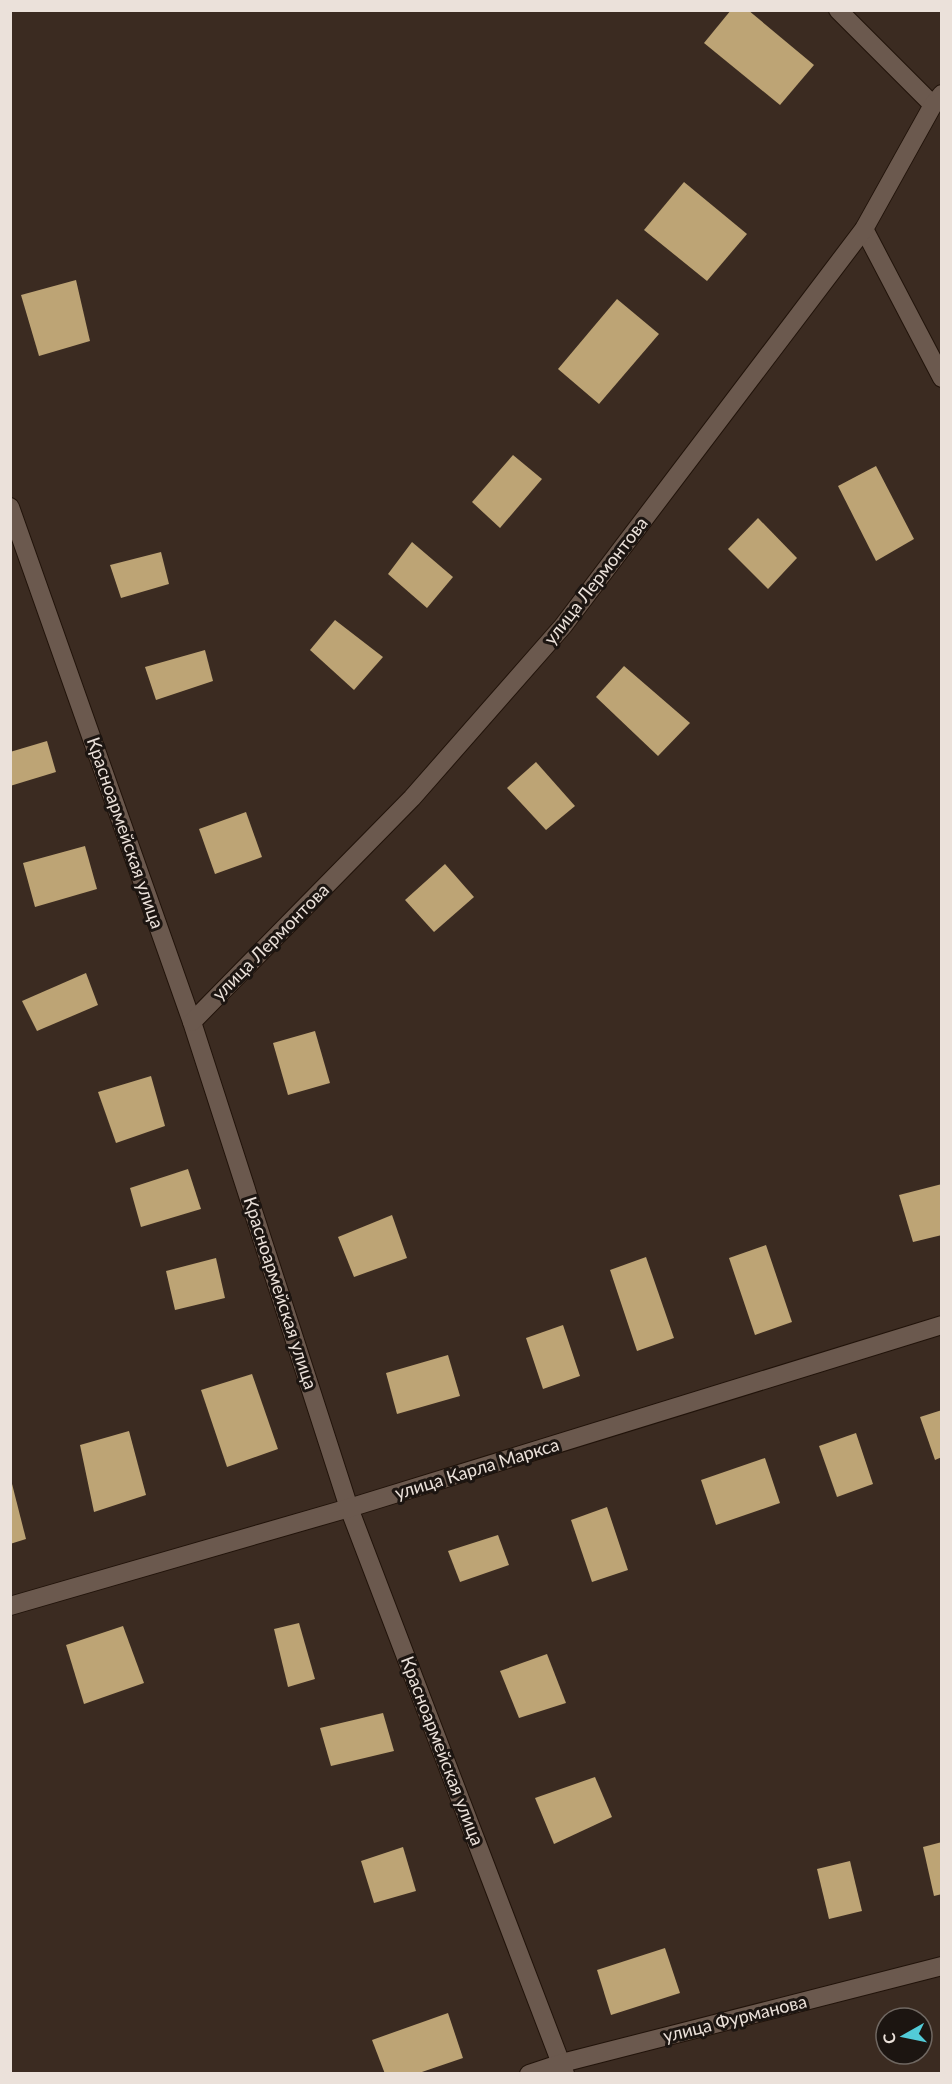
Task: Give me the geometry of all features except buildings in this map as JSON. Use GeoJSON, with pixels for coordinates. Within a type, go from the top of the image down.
{"type":"FeatureCollection","features":[{"type":"Feature","properties":{"kind":"street"},"geometry":{"type":"LineString","coordinates":[[838,10],[937,99]]}},
{"type":"Feature","properties":{"kind":"street","name":"улица Лермонтова"},"geometry":{"type":"LineString","coordinates":[[192,1022],[412,798],[563,626],[864,229],[937,99]]}},
{"type":"Feature","properties":{"kind":"street"},"geometry":{"type":"LineString","coordinates":[[864,229],[942,378]]}},
{"type":"Feature","properties":{"kind":"street","name":"Красноармейская улица"},"geometry":{"type":"LineString","coordinates":[[10,507],[192,1022],[349,1509],[563,2068]]}},
{"type":"Feature","properties":{"kind":"street","name":"улица Карла Маркса"},"geometry":{"type":"LineString","coordinates":[[10,1606],[349,1509],[942,1325]]}},
{"type":"Feature","properties":{"kind":"street","name":"улица Фурманова"},"geometry":{"type":"LineString","coordinates":[[529,2073],[563,2068],[942,1966]]}}]}
